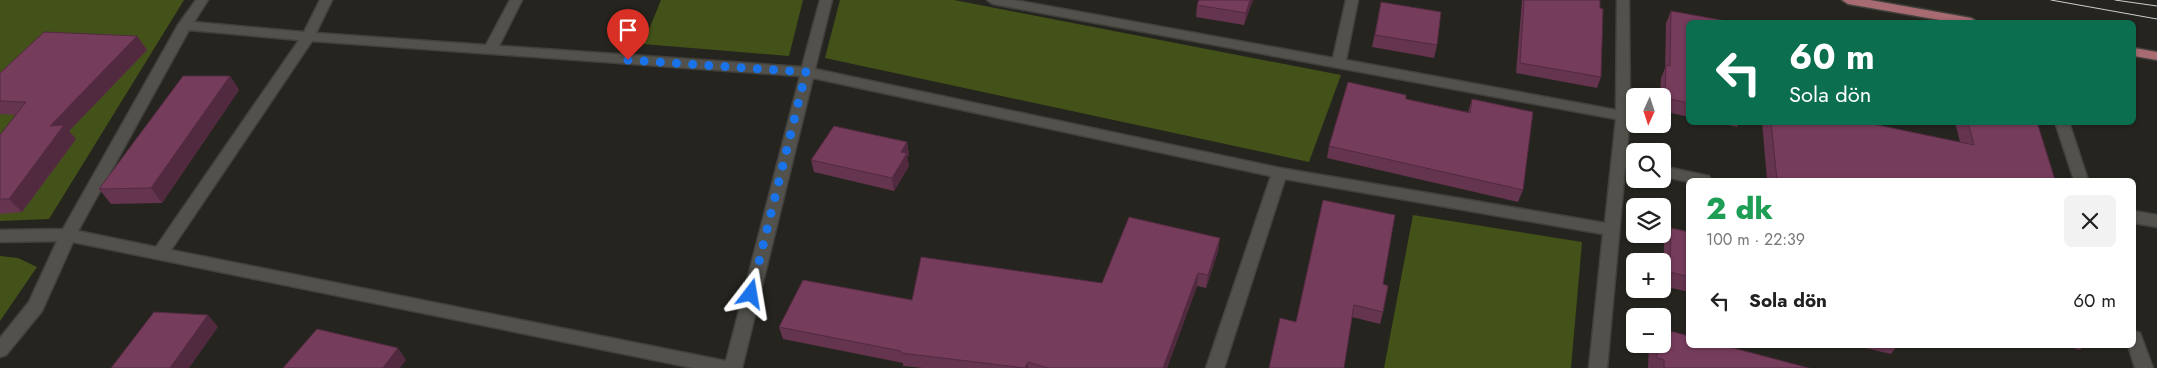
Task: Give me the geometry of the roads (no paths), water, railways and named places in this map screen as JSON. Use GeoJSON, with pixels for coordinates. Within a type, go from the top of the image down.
{"type":"FeatureCollection","features":[{"type":"Feature","properties":{"kind":"main road"},"geometry":{"type":"LineString","coordinates":[[1848,0],[1960,20]]}},
{"type":"Feature","properties":{"kind":"main road"},"geometry":{"type":"LineString","coordinates":[[2136,52],[2157,56]]}},
{"type":"Feature","properties":{"kind":"street"},"geometry":{"type":"LineString","coordinates":[[0,350],[36,306],[68,235],[185,25],[202,0]]}},
{"type":"Feature","properties":{"kind":"street"},"geometry":{"type":"LineString","coordinates":[[160,253],[308,36],[326,0]]}},
{"type":"Feature","properties":{"kind":"street"},"geometry":{"type":"LineString","coordinates":[[490,50],[516,0]]}},
{"type":"Feature","properties":{"kind":"street"},"geometry":{"type":"LineString","coordinates":[[733,368],[806,72],[826,0]]}},
{"type":"Feature","properties":{"kind":"street"},"geometry":{"type":"LineString","coordinates":[[993,0],[1623,116]]}},
{"type":"Feature","properties":{"kind":"street"},"geometry":{"type":"LineString","coordinates":[[1338,64],[1352,0]]}},
{"type":"Feature","properties":{"kind":"street"},"geometry":{"type":"LineString","coordinates":[[1598,368],[1611,230],[1620,162],[1623,116],[1623,0]]}},
{"type":"Feature","properties":{"kind":"street"},"geometry":{"type":"LineString","coordinates":[[185,25],[490,50],[806,72],[1280,172],[1611,230]]}},
{"type":"Feature","properties":{"kind":"street"},"geometry":{"type":"LineString","coordinates":[[2063,125],[2080,178]]}},
{"type":"Feature","properties":{"kind":"street"},"geometry":{"type":"LineString","coordinates":[[1620,162],[1626,163]]}},
{"type":"Feature","properties":{"kind":"street"},"geometry":{"type":"LineString","coordinates":[[1215,368],[1280,172]]}},
{"type":"Feature","properties":{"kind":"street"},"geometry":{"type":"LineString","coordinates":[[1671,173],[1695,178]]}},
{"type":"Feature","properties":{"kind":"street"},"geometry":{"type":"LineString","coordinates":[[2136,217],[2157,221]]}},
{"type":"Feature","properties":{"kind":"street"},"geometry":{"type":"LineString","coordinates":[[0,236],[68,235],[728,368]]}},
{"type":"Feature","properties":{"kind":"street"},"geometry":{"type":"LineString","coordinates":[[2136,344],[2144,368]]}},
{"type":"Feature","properties":{"kind":"tram line"},"geometry":{"type":"LineString","coordinates":[[2051,0],[2157,19]]}},
{"type":"Feature","properties":{"kind":"tram line"},"geometry":{"type":"LineString","coordinates":[[2115,0],[2157,6]]}}]}
